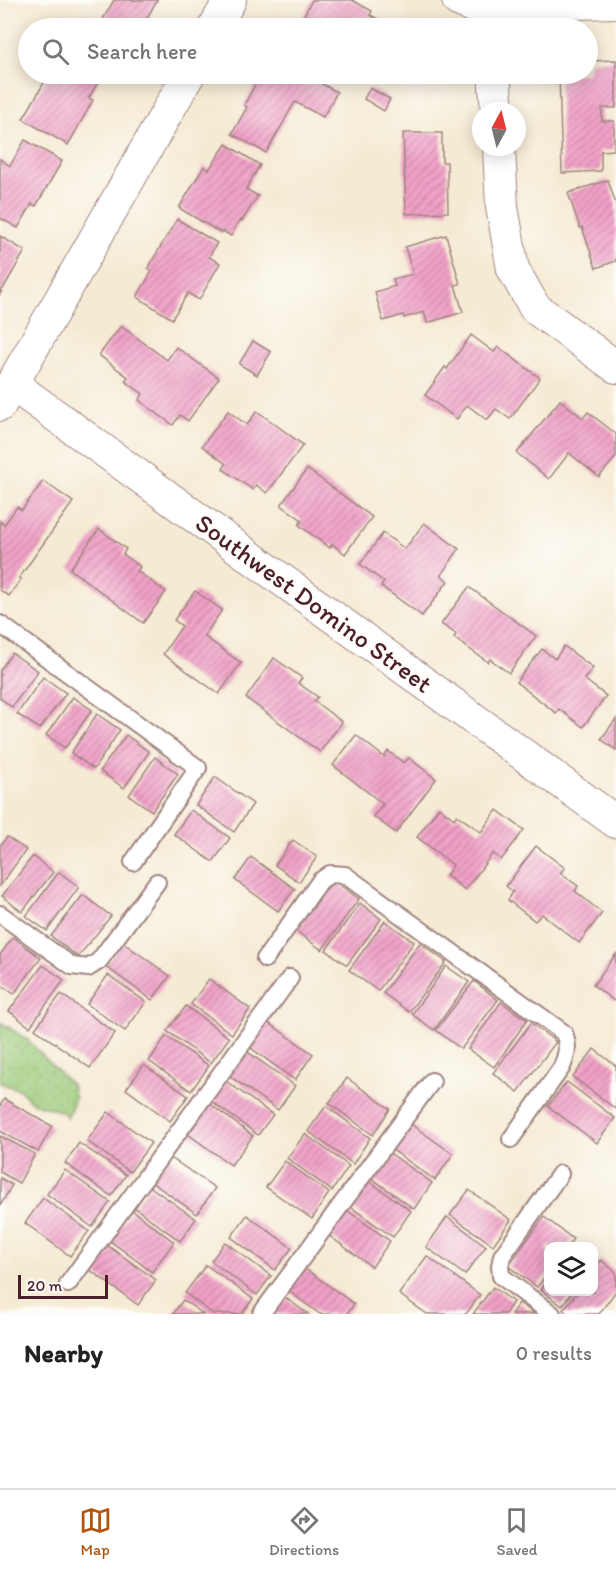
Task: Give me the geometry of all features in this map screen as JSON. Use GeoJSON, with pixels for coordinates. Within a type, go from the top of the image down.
{"type":"FeatureCollection","features":[{"type":"Feature","properties":{"kind":"street"},"geometry":{"type":"LineString","coordinates":[[220,18],[230,0]]}},
{"type":"Feature","properties":{"kind":"street"},"geometry":{"type":"LineString","coordinates":[[458,0],[486,18]]}},
{"type":"Feature","properties":{"kind":"street"},"geometry":{"type":"LineString","coordinates":[[499,18],[534,4],[616,2]]}},
{"type":"Feature","properties":{"kind":"street"},"geometry":{"type":"LineString","coordinates":[[6,394],[183,84]]}},
{"type":"Feature","properties":{"kind":"street"},"geometry":{"type":"LineString","coordinates":[[495,84],[496,102]]}},
{"type":"Feature","properties":{"kind":"street"},"geometry":{"type":"LineString","coordinates":[[499,156],[502,207],[513,269],[535,308],[616,367]]}},
{"type":"Feature","properties":{"kind":"street","name":"Southwest Domino Street"},"geometry":{"type":"LineString","coordinates":[[6,394],[616,822]]}},
{"type":"Feature","properties":{"kind":"lane"},"geometry":{"type":"LineString","coordinates":[[0,624],[198,768],[133,862]]}},
{"type":"Feature","properties":{"kind":"lane"},"geometry":{"type":"LineString","coordinates":[[265,959],[320,881],[330,874],[345,875],[564,1033],[568,1044],[567,1055],[562,1066],[512,1139]]}},
{"type":"Feature","properties":{"kind":"lane"},"geometry":{"type":"LineString","coordinates":[[0,914],[72,966],[88,968],[99,961],[158,882]]}},
{"type":"Feature","properties":{"kind":"lane"},"geometry":{"type":"LineString","coordinates":[[68,1284],[290,978]]}},
{"type":"Feature","properties":{"kind":"lane"},"geometry":{"type":"LineString","coordinates":[[261,1314],[432,1081]]}},
{"type":"Feature","properties":{"kind":"lane"},"geometry":{"type":"LineString","coordinates":[[552,1314],[501,1276],[500,1266],[502,1256],[560,1174]]}},
{"type":"Feature","properties":{"kind":"green space"},"geometry":{"type":"Polygon","coordinates":[[[0,1022],[27,1039],[73,1087],[75,1097],[67,1119],[64,1113],[38,1105],[30,1101],[20,1090],[0,1083],[0,1022]]]}},
{"type":"Feature","properties":{"kind":"building"},"geometry":{"type":"Polygon","coordinates":[[[114,0],[157,0],[147,18],[104,18],[114,0]]]}},
{"type":"Feature","properties":{"kind":"building"},"geometry":{"type":"Polygon","coordinates":[[[312,0],[352,0],[372,11],[370,15],[376,18],[300,18],[303,17],[312,0]]]}},
{"type":"Feature","properties":{"kind":"building"},"geometry":{"type":"Polygon","coordinates":[[[616,60],[616,108],[602,108],[602,121],[614,121],[614,150],[601,151],[601,171],[562,173],[559,84],[598,84],[598,61],[616,60]]]}},
{"type":"Feature","properties":{"kind":"building"},"geometry":{"type":"Polygon","coordinates":[[[43,84],[97,84],[89,98],[93,100],[68,145],[23,119],[43,84]]]}},
{"type":"Feature","properties":{"kind":"building"},"geometry":{"type":"Polygon","coordinates":[[[256,84],[322,84],[337,92],[323,117],[295,102],[266,153],[232,134],[247,107],[244,105],[256,84]]]}},
{"type":"Feature","properties":{"kind":"building"},"geometry":{"type":"Polygon","coordinates":[[[370,88],[390,99],[384,111],[364,99],[370,88]]]}},
{"type":"Feature","properties":{"kind":"building"},"geometry":{"type":"Polygon","coordinates":[[[403,133],[442,133],[442,162],[447,162],[448,212],[406,214],[403,133]]]}},
{"type":"Feature","properties":{"kind":"building"},"geometry":{"type":"Polygon","coordinates":[[[25,140],[62,161],[36,206],[32,204],[18,228],[0,218],[0,159],[10,166],[25,140]]]}},
{"type":"Feature","properties":{"kind":"building"},"geometry":{"type":"Polygon","coordinates":[[[226,144],[260,165],[246,189],[258,196],[231,236],[223,231],[221,233],[179,208],[204,166],[209,170],[226,144]]]}},
{"type":"Feature","properties":{"kind":"building"},"geometry":{"type":"Polygon","coordinates":[[[608,180],[616,204],[616,261],[596,268],[568,193],[608,180]]]}},
{"type":"Feature","properties":{"kind":"building"},"geometry":{"type":"Polygon","coordinates":[[[177,219],[217,243],[209,257],[220,263],[199,300],[188,293],[172,319],[137,297],[152,271],[148,268],[177,219]]]}},
{"type":"Feature","properties":{"kind":"building"},"geometry":{"type":"Polygon","coordinates":[[[446,235],[460,284],[455,285],[463,312],[427,323],[424,312],[383,321],[375,292],[395,286],[393,279],[413,274],[405,247],[446,235]]]}},
{"type":"Feature","properties":{"kind":"building"},"geometry":{"type":"Polygon","coordinates":[[[0,236],[25,251],[0,294],[0,236]]]}},
{"type":"Feature","properties":{"kind":"building"},"geometry":{"type":"Polygon","coordinates":[[[121,326],[167,360],[176,347],[219,378],[188,421],[180,415],[173,425],[139,400],[143,394],[125,381],[128,377],[99,355],[121,326]]]}},
{"type":"Feature","properties":{"kind":"building"},"geometry":{"type":"Polygon","coordinates":[[[471,335],[494,352],[498,347],[540,378],[510,419],[496,409],[487,420],[467,405],[457,419],[425,395],[471,335]]]}},
{"type":"Feature","properties":{"kind":"building"},"geometry":{"type":"Polygon","coordinates":[[[253,341],[271,352],[257,375],[239,364],[253,341]]]}},
{"type":"Feature","properties":{"kind":"building"},"geometry":{"type":"Polygon","coordinates":[[[560,400],[583,418],[588,412],[616,434],[616,457],[599,477],[569,453],[549,479],[517,453],[560,400]]]}},
{"type":"Feature","properties":{"kind":"building"},"geometry":{"type":"Polygon","coordinates":[[[228,411],[247,425],[257,411],[303,445],[267,493],[256,485],[253,490],[223,469],[226,464],[202,446],[228,411]]]}},
{"type":"Feature","properties":{"kind":"building"},"geometry":{"type":"Polygon","coordinates":[[[307,469],[372,517],[345,554],[332,544],[330,548],[299,525],[302,520],[281,505],[307,469]]]}},
{"type":"Feature","properties":{"kind":"building"},"geometry":{"type":"Polygon","coordinates":[[[43,481],[73,502],[19,578],[21,579],[9,596],[0,590],[0,521],[4,525],[17,507],[22,510],[43,481]]]}},
{"type":"Feature","properties":{"kind":"building"},"geometry":{"type":"Polygon","coordinates":[[[424,523],[459,549],[441,575],[448,581],[422,616],[381,586],[384,582],[360,564],[383,533],[405,549],[424,523]]]}},
{"type":"Feature","properties":{"kind":"building"},"geometry":{"type":"Polygon","coordinates":[[[99,529],[126,549],[123,554],[140,567],[137,571],[166,592],[143,623],[70,569],[99,529]]]}},
{"type":"Feature","properties":{"kind":"building"},"geometry":{"type":"Polygon","coordinates":[[[469,587],[536,636],[509,673],[490,659],[488,662],[454,638],[456,634],[441,624],[469,587]]]}},
{"type":"Feature","properties":{"kind":"building"},"geometry":{"type":"Polygon","coordinates":[[[195,591],[222,610],[204,636],[241,663],[219,694],[163,654],[182,626],[174,620],[195,591]]]}},
{"type":"Feature","properties":{"kind":"building"},"geometry":{"type":"Polygon","coordinates":[[[564,646],[593,668],[584,679],[606,696],[583,727],[559,709],[556,713],[516,682],[542,649],[555,659],[564,646]]]}},
{"type":"Feature","properties":{"kind":"building"},"geometry":{"type":"Polygon","coordinates":[[[12,653],[38,671],[12,707],[0,698],[0,670],[12,653]]]}},
{"type":"Feature","properties":{"kind":"building"},"geometry":{"type":"Polygon","coordinates":[[[274,658],[302,678],[298,683],[318,697],[314,701],[342,722],[320,752],[246,698],[274,658]]]}},
{"type":"Feature","properties":{"kind":"building"},"geometry":{"type":"Polygon","coordinates":[[[43,677],[66,693],[40,729],[17,714],[43,677]]]}},
{"type":"Feature","properties":{"kind":"building"},"geometry":{"type":"Polygon","coordinates":[[[73,697],[92,710],[65,748],[46,735],[73,697]]]}},
{"type":"Feature","properties":{"kind":"building"},"geometry":{"type":"Polygon","coordinates":[[[97,714],[120,730],[94,769],[71,753],[97,714]]]}},
{"type":"Feature","properties":{"kind":"building"},"geometry":{"type":"Polygon","coordinates":[[[616,719],[616,750],[601,739],[616,719]]]}},
{"type":"Feature","properties":{"kind":"building"},"geometry":{"type":"Polygon","coordinates":[[[126,735],[149,752],[124,788],[100,771],[126,735]]]}},
{"type":"Feature","properties":{"kind":"building"},"geometry":{"type":"Polygon","coordinates":[[[356,735],[384,757],[388,751],[404,763],[409,758],[436,779],[396,833],[373,816],[383,804],[333,765],[356,735]]]}},
{"type":"Feature","properties":{"kind":"building"},"geometry":{"type":"Polygon","coordinates":[[[155,757],[178,774],[152,811],[129,795],[155,757]]]}},
{"type":"Feature","properties":{"kind":"building"},"geometry":{"type":"Polygon","coordinates":[[[215,777],[253,804],[234,832],[196,805],[215,777]]]}},
{"type":"Feature","properties":{"kind":"building"},"geometry":{"type":"Polygon","coordinates":[[[439,807],[454,819],[457,815],[481,832],[497,810],[524,830],[501,860],[493,853],[465,890],[446,875],[453,865],[417,837],[439,807]]]}},
{"type":"Feature","properties":{"kind":"building"},"geometry":{"type":"Polygon","coordinates":[[[191,810],[230,838],[213,862],[174,834],[191,810]]]}},
{"type":"Feature","properties":{"kind":"building"},"geometry":{"type":"Polygon","coordinates":[[[7,837],[26,850],[0,886],[0,846],[7,837]]]}},
{"type":"Feature","properties":{"kind":"building"},"geometry":{"type":"Polygon","coordinates":[[[293,840],[317,857],[299,882],[275,865],[293,840]]]}},
{"type":"Feature","properties":{"kind":"building"},"geometry":{"type":"Polygon","coordinates":[[[536,846],[565,868],[560,873],[578,886],[575,891],[602,913],[579,943],[542,914],[535,921],[508,900],[513,892],[506,886],[536,846]]]}},
{"type":"Feature","properties":{"kind":"building"},"geometry":{"type":"Polygon","coordinates":[[[33,856],[53,872],[22,912],[2,896],[33,856]]]}},
{"type":"Feature","properties":{"kind":"building"},"geometry":{"type":"Polygon","coordinates":[[[251,857],[295,889],[278,911],[235,880],[251,857]]]}},
{"type":"Feature","properties":{"kind":"building"},"geometry":{"type":"Polygon","coordinates":[[[59,872],[79,887],[47,931],[26,916],[59,872]]]}},
{"type":"Feature","properties":{"kind":"building"},"geometry":{"type":"Polygon","coordinates":[[[333,880],[359,899],[322,950],[296,931],[333,880]]]}},
{"type":"Feature","properties":{"kind":"building"},"geometry":{"type":"Polygon","coordinates":[[[83,895],[111,916],[78,957],[51,936],[83,895]]]}},
{"type":"Feature","properties":{"kind":"building"},"geometry":{"type":"Polygon","coordinates":[[[360,903],[381,919],[347,965],[326,950],[360,903]]]}},
{"type":"Feature","properties":{"kind":"building"},"geometry":{"type":"Polygon","coordinates":[[[385,921],[414,942],[378,991],[349,970],[385,921]]]}},
{"type":"Feature","properties":{"kind":"building"},"geometry":{"type":"Polygon","coordinates":[[[13,937],[41,958],[14,994],[0,984],[0,955],[13,937]]]}},
{"type":"Feature","properties":{"kind":"building"},"geometry":{"type":"Polygon","coordinates":[[[122,942],[170,976],[152,1000],[105,966],[122,942]]]}},
{"type":"Feature","properties":{"kind":"building"},"geometry":{"type":"Polygon","coordinates":[[[420,943],[446,962],[409,1012],[383,993],[420,943]]]}},
{"type":"Feature","properties":{"kind":"building"},"geometry":{"type":"Polygon","coordinates":[[[616,954],[616,998],[614,1001],[593,985],[616,954]]]}},
{"type":"Feature","properties":{"kind":"building"},"geometry":{"type":"Polygon","coordinates":[[[43,965],[64,980],[30,1027],[9,1011],[43,965]]]}},
{"type":"Feature","properties":{"kind":"building"},"geometry":{"type":"Polygon","coordinates":[[[446,966],[469,982],[434,1030],[412,1014],[446,966]]]}},
{"type":"Feature","properties":{"kind":"building"},"geometry":{"type":"Polygon","coordinates":[[[108,975],[146,1002],[125,1031],[87,1004],[108,975]]]}},
{"type":"Feature","properties":{"kind":"building"},"geometry":{"type":"Polygon","coordinates":[[[209,979],[250,1009],[232,1034],[191,1004],[209,979]]]}},
{"type":"Feature","properties":{"kind":"building"},"geometry":{"type":"Polygon","coordinates":[[[474,981],[498,1000],[461,1049],[436,1030],[474,981]]]}},
{"type":"Feature","properties":{"kind":"building"},"geometry":{"type":"Polygon","coordinates":[[[61,994],[115,1033],[90,1068],[35,1029],[61,994]]]}},
{"type":"Feature","properties":{"kind":"building"},"geometry":{"type":"Polygon","coordinates":[[[501,1002],[527,1020],[494,1067],[468,1049],[501,1002]]]}},
{"type":"Feature","properties":{"kind":"building"},"geometry":{"type":"Polygon","coordinates":[[[186,1006],[229,1038],[211,1063],[167,1031],[186,1006]]]}},
{"type":"Feature","properties":{"kind":"building"},"geometry":{"type":"Polygon","coordinates":[[[266,1021],[313,1054],[295,1080],[248,1046],[266,1021]]]}},
{"type":"Feature","properties":{"kind":"building"},"geometry":{"type":"Polygon","coordinates":[[[531,1023],[556,1042],[518,1092],[493,1073],[531,1023]]]}},
{"type":"Feature","properties":{"kind":"building"},"geometry":{"type":"Polygon","coordinates":[[[166,1036],[209,1066],[191,1091],[149,1061],[166,1036]]]}},
{"type":"Feature","properties":{"kind":"building"},"geometry":{"type":"Polygon","coordinates":[[[594,1049],[616,1066],[616,1109],[573,1077],[594,1049]]]}},
{"type":"Feature","properties":{"kind":"building"},"geometry":{"type":"Polygon","coordinates":[[[245,1050],[295,1086],[278,1110],[228,1075],[245,1050]]]}},
{"type":"Feature","properties":{"kind":"building"},"geometry":{"type":"Polygon","coordinates":[[[144,1065],[188,1096],[170,1121],[126,1089],[144,1065]]]}},
{"type":"Feature","properties":{"kind":"building"},"geometry":{"type":"Polygon","coordinates":[[[347,1078],[390,1109],[373,1135],[329,1103],[347,1078]]]}},
{"type":"Feature","properties":{"kind":"building"},"geometry":{"type":"Polygon","coordinates":[[[226,1081],[273,1115],[258,1135],[211,1101],[226,1081]]]}},
{"type":"Feature","properties":{"kind":"building"},"geometry":{"type":"Polygon","coordinates":[[[567,1082],[615,1118],[597,1143],[548,1106],[567,1082]]]}},
{"type":"Feature","properties":{"kind":"building"},"geometry":{"type":"Polygon","coordinates":[[[4,1099],[52,1126],[38,1152],[0,1131],[0,1106],[4,1099]]]}},
{"type":"Feature","properties":{"kind":"building"},"geometry":{"type":"Polygon","coordinates":[[[210,1104],[253,1136],[231,1165],[188,1134],[210,1104]]]}},
{"type":"Feature","properties":{"kind":"building"},"geometry":{"type":"Polygon","coordinates":[[[326,1106],[370,1138],[353,1164],[308,1131],[326,1106]]]}},
{"type":"Feature","properties":{"kind":"building"},"geometry":{"type":"Polygon","coordinates":[[[108,1112],[151,1143],[130,1172],[87,1141],[108,1112]]]}},
{"type":"Feature","properties":{"kind":"building"},"geometry":{"type":"Polygon","coordinates":[[[408,1122],[453,1154],[435,1180],[390,1148],[408,1122]]]}},
{"type":"Feature","properties":{"kind":"building"},"geometry":{"type":"Polygon","coordinates":[[[305,1134],[349,1166],[332,1191],[287,1158],[305,1134]]]}},
{"type":"Feature","properties":{"kind":"building"},"geometry":{"type":"Polygon","coordinates":[[[0,1136],[35,1154],[19,1183],[0,1172],[0,1136]]]}},
{"type":"Feature","properties":{"kind":"building"},"geometry":{"type":"Polygon","coordinates":[[[79,1143],[126,1175],[111,1196],[65,1163],[79,1143]]]}},
{"type":"Feature","properties":{"kind":"building"},"geometry":{"type":"Polygon","coordinates":[[[387,1151],[432,1183],[414,1209],[369,1176],[387,1151]]]}},
{"type":"Feature","properties":{"kind":"building"},"geometry":{"type":"Polygon","coordinates":[[[168,1156],[215,1188],[197,1214],[150,1181],[168,1156]]]}},
{"type":"Feature","properties":{"kind":"building"},"geometry":{"type":"Polygon","coordinates":[[[285,1161],[329,1193],[312,1219],[266,1187],[285,1161]]]}},
{"type":"Feature","properties":{"kind":"building"},"geometry":{"type":"Polygon","coordinates":[[[65,1170],[110,1202],[92,1227],[47,1194],[65,1170]]]}},
{"type":"Feature","properties":{"kind":"building"},"geometry":{"type":"Polygon","coordinates":[[[0,1178],[12,1185],[0,1206],[0,1178]]]}},
{"type":"Feature","properties":{"kind":"building"},"geometry":{"type":"Polygon","coordinates":[[[366,1179],[411,1211],[393,1237],[348,1205],[366,1179]]]}},
{"type":"Feature","properties":{"kind":"building"},"geometry":{"type":"Polygon","coordinates":[[[149,1186],[196,1219],[180,1241],[134,1207],[149,1186]]]}},
{"type":"Feature","properties":{"kind":"building"},"geometry":{"type":"Polygon","coordinates":[[[469,1190],[511,1220],[493,1245],[450,1215],[469,1190]]]}},
{"type":"Feature","properties":{"kind":"building"},"geometry":{"type":"Polygon","coordinates":[[[43,1198],[89,1231],[70,1256],[25,1223],[43,1198]]]}},
{"type":"Feature","properties":{"kind":"building"},"geometry":{"type":"Polygon","coordinates":[[[345,1209],[390,1241],[372,1267],[327,1234],[345,1209]]]}},
{"type":"Feature","properties":{"kind":"building"},"geometry":{"type":"Polygon","coordinates":[[[132,1210],[174,1242],[152,1272],[109,1240],[132,1210]]]}},
{"type":"Feature","properties":{"kind":"building"},"geometry":{"type":"Polygon","coordinates":[[[247,1215],[292,1248],[275,1270],[231,1237],[247,1215]]]}},
{"type":"Feature","properties":{"kind":"building"},"geometry":{"type":"Polygon","coordinates":[[[447,1217],[486,1246],[465,1275],[426,1247],[447,1217]]]}},
{"type":"Feature","properties":{"kind":"building"},"geometry":{"type":"Polygon","coordinates":[[[544,1217],[573,1239],[571,1242],[544,1242],[544,1278],[537,1287],[508,1266],[544,1217]]]}},
{"type":"Feature","properties":{"kind":"building"},"geometry":{"type":"Polygon","coordinates":[[[225,1242],[271,1276],[257,1295],[211,1261],[225,1242]]]}},
{"type":"Feature","properties":{"kind":"building"},"geometry":{"type":"Polygon","coordinates":[[[104,1243],[156,1280],[138,1305],[86,1267],[104,1243]]]}},
{"type":"Feature","properties":{"kind":"building"},"geometry":{"type":"Polygon","coordinates":[[[427,1256],[480,1295],[466,1314],[427,1314],[399,1294],[427,1256]]]}},
{"type":"Feature","properties":{"kind":"building"},"geometry":{"type":"Polygon","coordinates":[[[601,1260],[616,1272],[616,1291],[599,1314],[568,1314],[563,1310],[574,1296],[598,1296],[598,1264],[601,1260]]]}},
{"type":"Feature","properties":{"kind":"building"},"geometry":{"type":"Polygon","coordinates":[[[206,1265],[253,1299],[242,1314],[213,1314],[185,1293],[206,1265]]]}},
{"type":"Feature","properties":{"kind":"building"},"geometry":{"type":"Polygon","coordinates":[[[303,1267],[354,1304],[347,1314],[320,1314],[287,1290],[303,1267]]]}},
{"type":"Feature","properties":{"kind":"building"},"geometry":{"type":"Polygon","coordinates":[[[493,1287],[513,1302],[505,1314],[473,1314],[493,1287]]]}},
{"type":"Feature","properties":{"kind":"building"},"geometry":{"type":"Polygon","coordinates":[[[283,1296],[308,1314],[269,1314],[283,1296]]]}},
{"type":"Feature","properties":{"kind":"building"},"geometry":{"type":"Polygon","coordinates":[[[549,1296],[569,1296],[562,1306],[549,1296]]]}},
{"type":"Feature","properties":{"kind":"building"},"geometry":{"type":"Polygon","coordinates":[[[183,1300],[203,1314],[173,1314],[183,1300]]]}},
{"type":"Feature","properties":{"kind":"building"},"geometry":{"type":"Polygon","coordinates":[[[519,1303],[535,1314],[511,1314],[519,1303]]]}}]}
